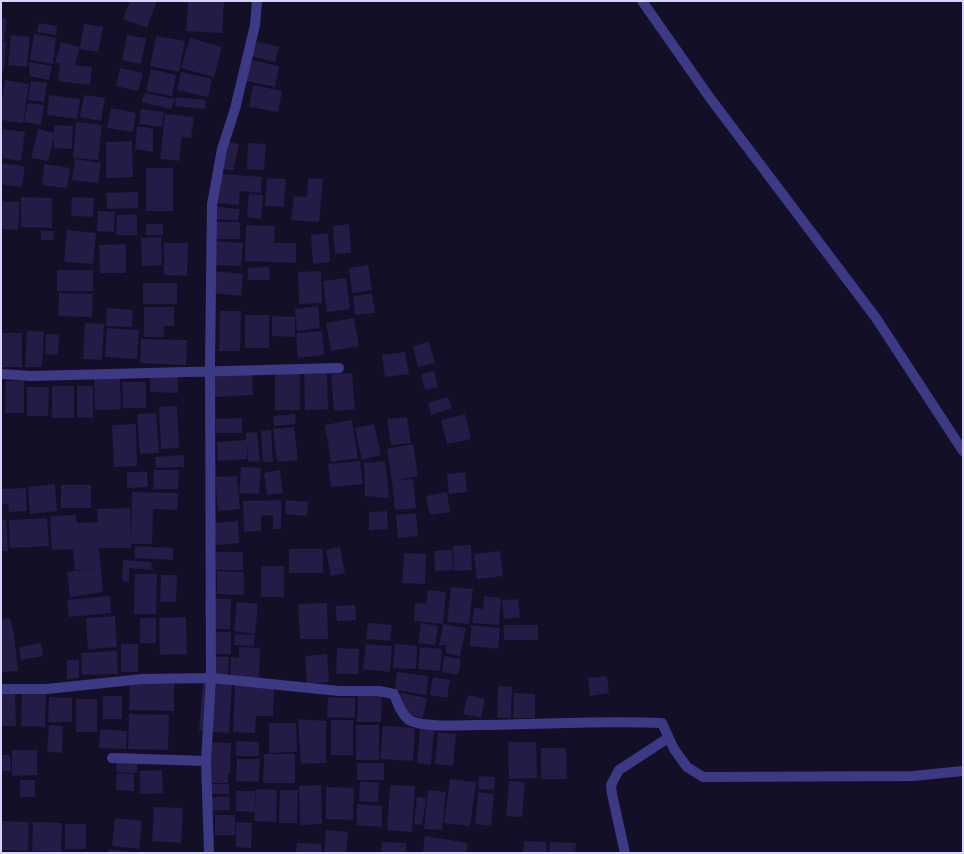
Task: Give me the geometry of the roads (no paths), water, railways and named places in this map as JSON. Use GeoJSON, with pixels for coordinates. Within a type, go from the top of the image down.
{"type":"FeatureCollection","features":[{"type":"Feature","properties":{"kind":"street"},"geometry":{"type":"LineString","coordinates":[[209,853],[210,843],[206,761],[211,678],[212,205],[222,149],[235,109],[255,26],[257,1]]}},
{"type":"Feature","properties":{"kind":"street"},"geometry":{"type":"LineString","coordinates":[[642,1],[710,98],[876,318],[963,451]]}},
{"type":"Feature","properties":{"kind":"street"},"geometry":{"type":"LineString","coordinates":[[1,374],[31,376],[339,368]]}},
{"type":"Feature","properties":{"kind":"street"},"geometry":{"type":"LineString","coordinates":[[1,689],[47,688],[142,679],[211,678],[339,691],[379,691],[394,694],[400,709],[409,720],[429,725],[633,722],[662,723],[674,749],[687,767],[703,777],[913,776],[963,771]]}},
{"type":"Feature","properties":{"kind":"street"},"geometry":{"type":"LineString","coordinates":[[625,853],[611,785],[619,770],[668,738]]}},
{"type":"Feature","properties":{"kind":"street"},"geometry":{"type":"LineString","coordinates":[[112,758],[206,761]]}}]}
